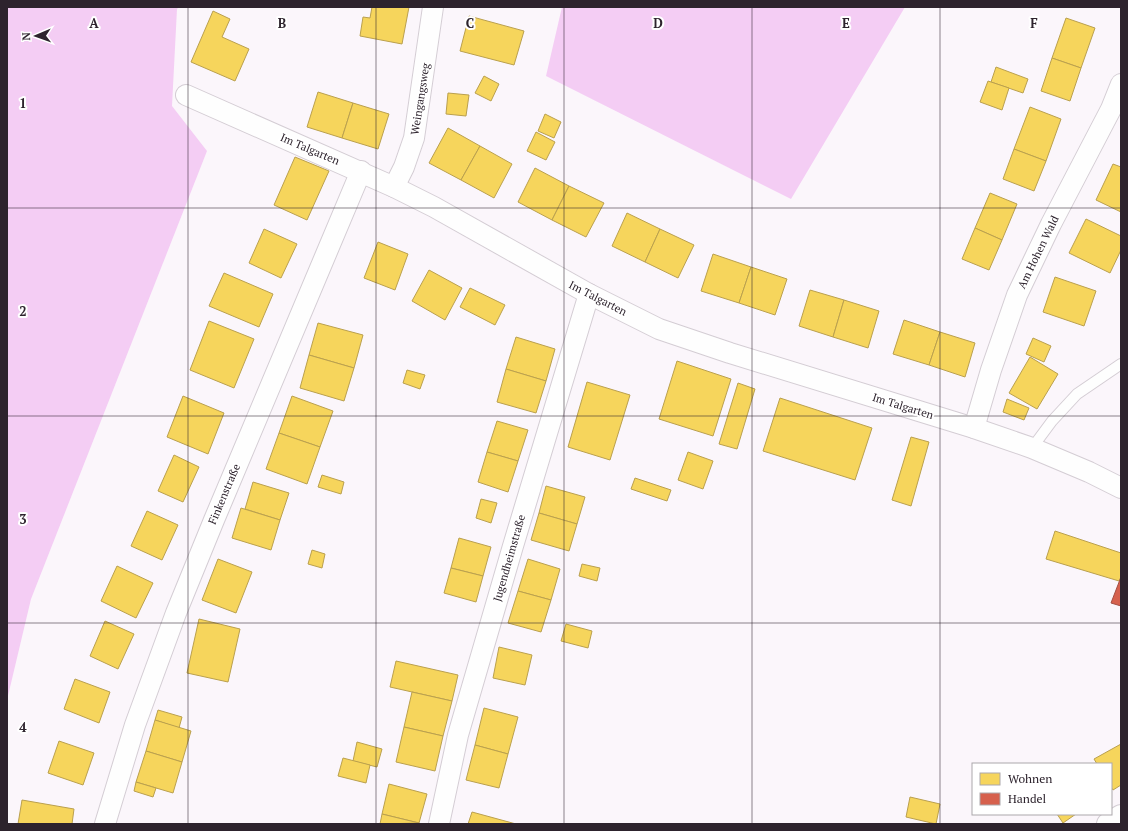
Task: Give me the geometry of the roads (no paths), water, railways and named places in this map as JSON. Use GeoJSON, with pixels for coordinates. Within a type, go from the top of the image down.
{"type":"FeatureCollection","features":[{"type":"Feature","properties":{"kind":"main road"},"geometry":{"type":"LineString","coordinates":[[1108,824],[1121,816]]}},
{"type":"Feature","properties":{"kind":"street","name":"Weingangsweg"},"geometry":{"type":"LineString","coordinates":[[394,187],[404,167],[414,138],[433,7]]}},
{"type":"Feature","properties":{"kind":"street","name":"Am Hohen Wald"},"geometry":{"type":"LineString","coordinates":[[974,428],[991,370],[1018,295],[1051,224],[1111,109],[1121,84]]}},
{"type":"Feature","properties":{"kind":"street","name":"Im Talgarten"},"geometry":{"type":"LineString","coordinates":[[186,95],[361,171],[441,210],[589,294],[659,329],[730,353],[974,428],[1032,448],[1089,472],[1121,488]]}},
{"type":"Feature","properties":{"kind":"street","name":"Finkenstraße"},"geometry":{"type":"LineString","coordinates":[[105,824],[135,725],[179,606],[361,171]]}},
{"type":"Feature","properties":{"kind":"street","name":"Jugendheimstraße"},"geometry":{"type":"LineString","coordinates":[[439,824],[458,735],[589,294]]}},
{"type":"Feature","properties":{"kind":"lane"},"geometry":{"type":"LineString","coordinates":[[1032,448],[1052,421],[1077,394],[1121,364]]}}]}
